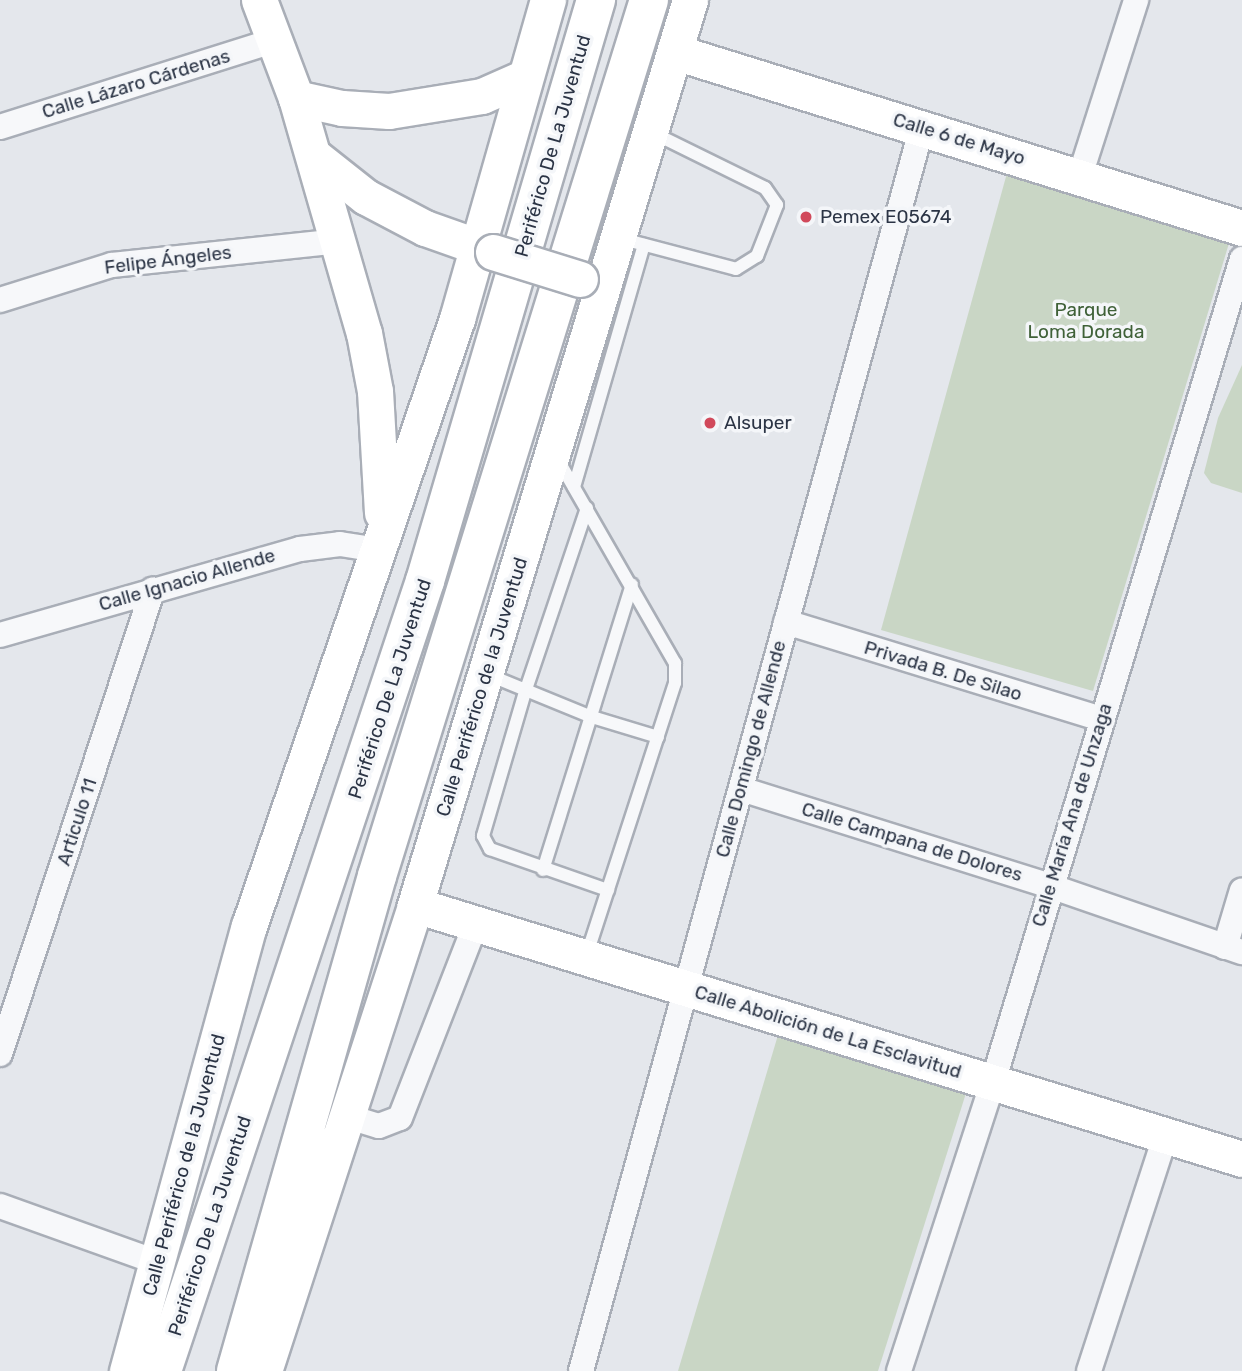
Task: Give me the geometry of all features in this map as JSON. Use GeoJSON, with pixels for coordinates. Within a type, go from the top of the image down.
{"type":"FeatureCollection","features":[{"type":"Feature","properties":{"kind":"highway","name":"Periférico De La Juventud"},"geometry":{"type":"LineString","coordinates":[[162,1371],[197,1259],[338,852],[425,581],[596,0]]}},
{"type":"Feature","properties":{"kind":"highway"},"geometry":{"type":"LineString","coordinates":[[236,1371],[256,1310],[377,876],[649,0]]}},
{"type":"Feature","properties":{"kind":"highway"},"geometry":{"type":"LineString","coordinates":[[256,1310],[340,1130]]}},
{"type":"Feature","properties":{"kind":"highway"},"geometry":{"type":"LineString","coordinates":[[134,1371],[197,1259]]}},
{"type":"Feature","properties":{"kind":"main road"},"geometry":{"type":"LineString","coordinates":[[259,0],[272,41],[296,98],[340,241],[375,391],[380,544]]}},
{"type":"Feature","properties":{"kind":"main road","name":"Calle Periférico de la Juventud"},"geometry":{"type":"LineString","coordinates":[[127,1371],[159,1263],[249,926],[380,544],[485,250],[525,77],[548,0]]}},
{"type":"Feature","properties":{"kind":"main road","name":"Calle Periférico de la Juventud"},"geometry":{"type":"LineString","coordinates":[[264,1371],[415,905],[555,454],[592,282],[630,241],[651,132],[691,0]]}},
{"type":"Feature","properties":{"kind":"main road","name":"Calle 6 de Mayo"},"geometry":{"type":"LineString","coordinates":[[675,52],[1242,228]]}},
{"type":"Feature","properties":{"kind":"main road"},"geometry":{"type":"LineString","coordinates":[[296,98],[342,108],[436,107],[482,96],[525,77]]}},
{"type":"Feature","properties":{"kind":"main road"},"geometry":{"type":"LineString","coordinates":[[314,156],[366,197],[425,228],[485,250],[592,282]]}},
{"type":"Feature","properties":{"kind":"main road","name":"Calle Abolición de La Esclavitud"},"geometry":{"type":"LineString","coordinates":[[415,905],[1242,1159]]}},
{"type":"Feature","properties":{"kind":"street"},"geometry":{"type":"LineString","coordinates":[[1080,176],[1136,0]]}},
{"type":"Feature","properties":{"kind":"street","name":"Calle Lázaro Cárdenas"},"geometry":{"type":"LineString","coordinates":[[0,127],[272,41]]}},
{"type":"Feature","properties":{"kind":"street","name":"Calle Domingo de Allende"},"geometry":{"type":"LineString","coordinates":[[581,1371],[922,127]]}},
{"type":"Feature","properties":{"kind":"street","name":"Felipe Ángeles"},"geometry":{"type":"LineString","coordinates":[[0,300],[112,265],[340,241]]}},
{"type":"Feature","properties":{"kind":"street","name":"Calle María Ana de Unzaga"},"geometry":{"type":"LineString","coordinates":[[899,1371],[993,1082],[1050,886],[1242,259]]}},
{"type":"Feature","properties":{"kind":"street","name":"Calle Ignacio Allende"},"geometry":{"type":"LineString","coordinates":[[0,635],[300,549],[340,544],[380,544]]}},
{"type":"Feature","properties":{"kind":"street","name":"Articulo 11"},"geometry":{"type":"LineString","coordinates":[[0,1054],[153,590]]}},
{"type":"Feature","properties":{"kind":"street","name":"Privada B. De Silao"},"geometry":{"type":"LineString","coordinates":[[786,622],[1101,719]]}},
{"type":"Feature","properties":{"kind":"street","name":"Calle Campana de Dolores"},"geometry":{"type":"LineString","coordinates":[[741,789],[1050,886],[1233,949]]}},
{"type":"Feature","properties":{"kind":"street"},"geometry":{"type":"LineString","coordinates":[[1233,949],[1242,890]]}},
{"type":"Feature","properties":{"kind":"street"},"geometry":{"type":"LineString","coordinates":[[340,1130],[379,1126],[400,1118],[476,923]]}},
{"type":"Feature","properties":{"kind":"street"},"geometry":{"type":"LineString","coordinates":[[1089,1371],[1166,1134]]}},
{"type":"Feature","properties":{"kind":"street"},"geometry":{"type":"LineString","coordinates":[[0,1206],[159,1263]]}},
{"type":"Feature","properties":{"kind":"lane"},"geometry":{"type":"LineString","coordinates":[[575,488],[630,241],[736,269],[757,257],[777,205],[760,185],[651,132]]}},
{"type":"Feature","properties":{"kind":"lane"},"geometry":{"type":"LineString","coordinates":[[555,454],[676,663],[675,682],[586,957]]}},
{"type":"Feature","properties":{"kind":"lane"},"geometry":{"type":"LineString","coordinates":[[587,508],[525,692],[483,835],[490,849],[542,870],[608,890]]}},
{"type":"Feature","properties":{"kind":"lane"},"geometry":{"type":"LineString","coordinates":[[542,870],[632,585]]}},
{"type":"Feature","properties":{"kind":"lane"},"geometry":{"type":"LineString","coordinates":[[485,673],[525,692],[592,717],[658,737]]}},
{"type":"Feature","properties":{"kind":"green space","name":"Parque Loma Dorada"},"geometry":{"type":"Polygon","coordinates":[[[1007,173],[1230,240],[1093,691],[881,630],[1007,173]]]}},
{"type":"Feature","properties":{"kind":"green space"},"geometry":{"type":"Polygon","coordinates":[[[1242,365],[1242,493],[1211,483],[1204,473],[1218,418],[1242,365]]]}},
{"type":"Feature","properties":{"kind":"green space"},"geometry":{"type":"Polygon","coordinates":[[[778,1035],[967,1090],[878,1371],[678,1371],[778,1035]]]}},
{"type":"Feature","properties":{"kind":"place","name":"Pemex E05674"},"geometry":{"type":"Point","coordinates":[806,217]}},
{"type":"Feature","properties":{"kind":"place","name":"Alsuper"},"geometry":{"type":"Point","coordinates":[710,423]}}]}
